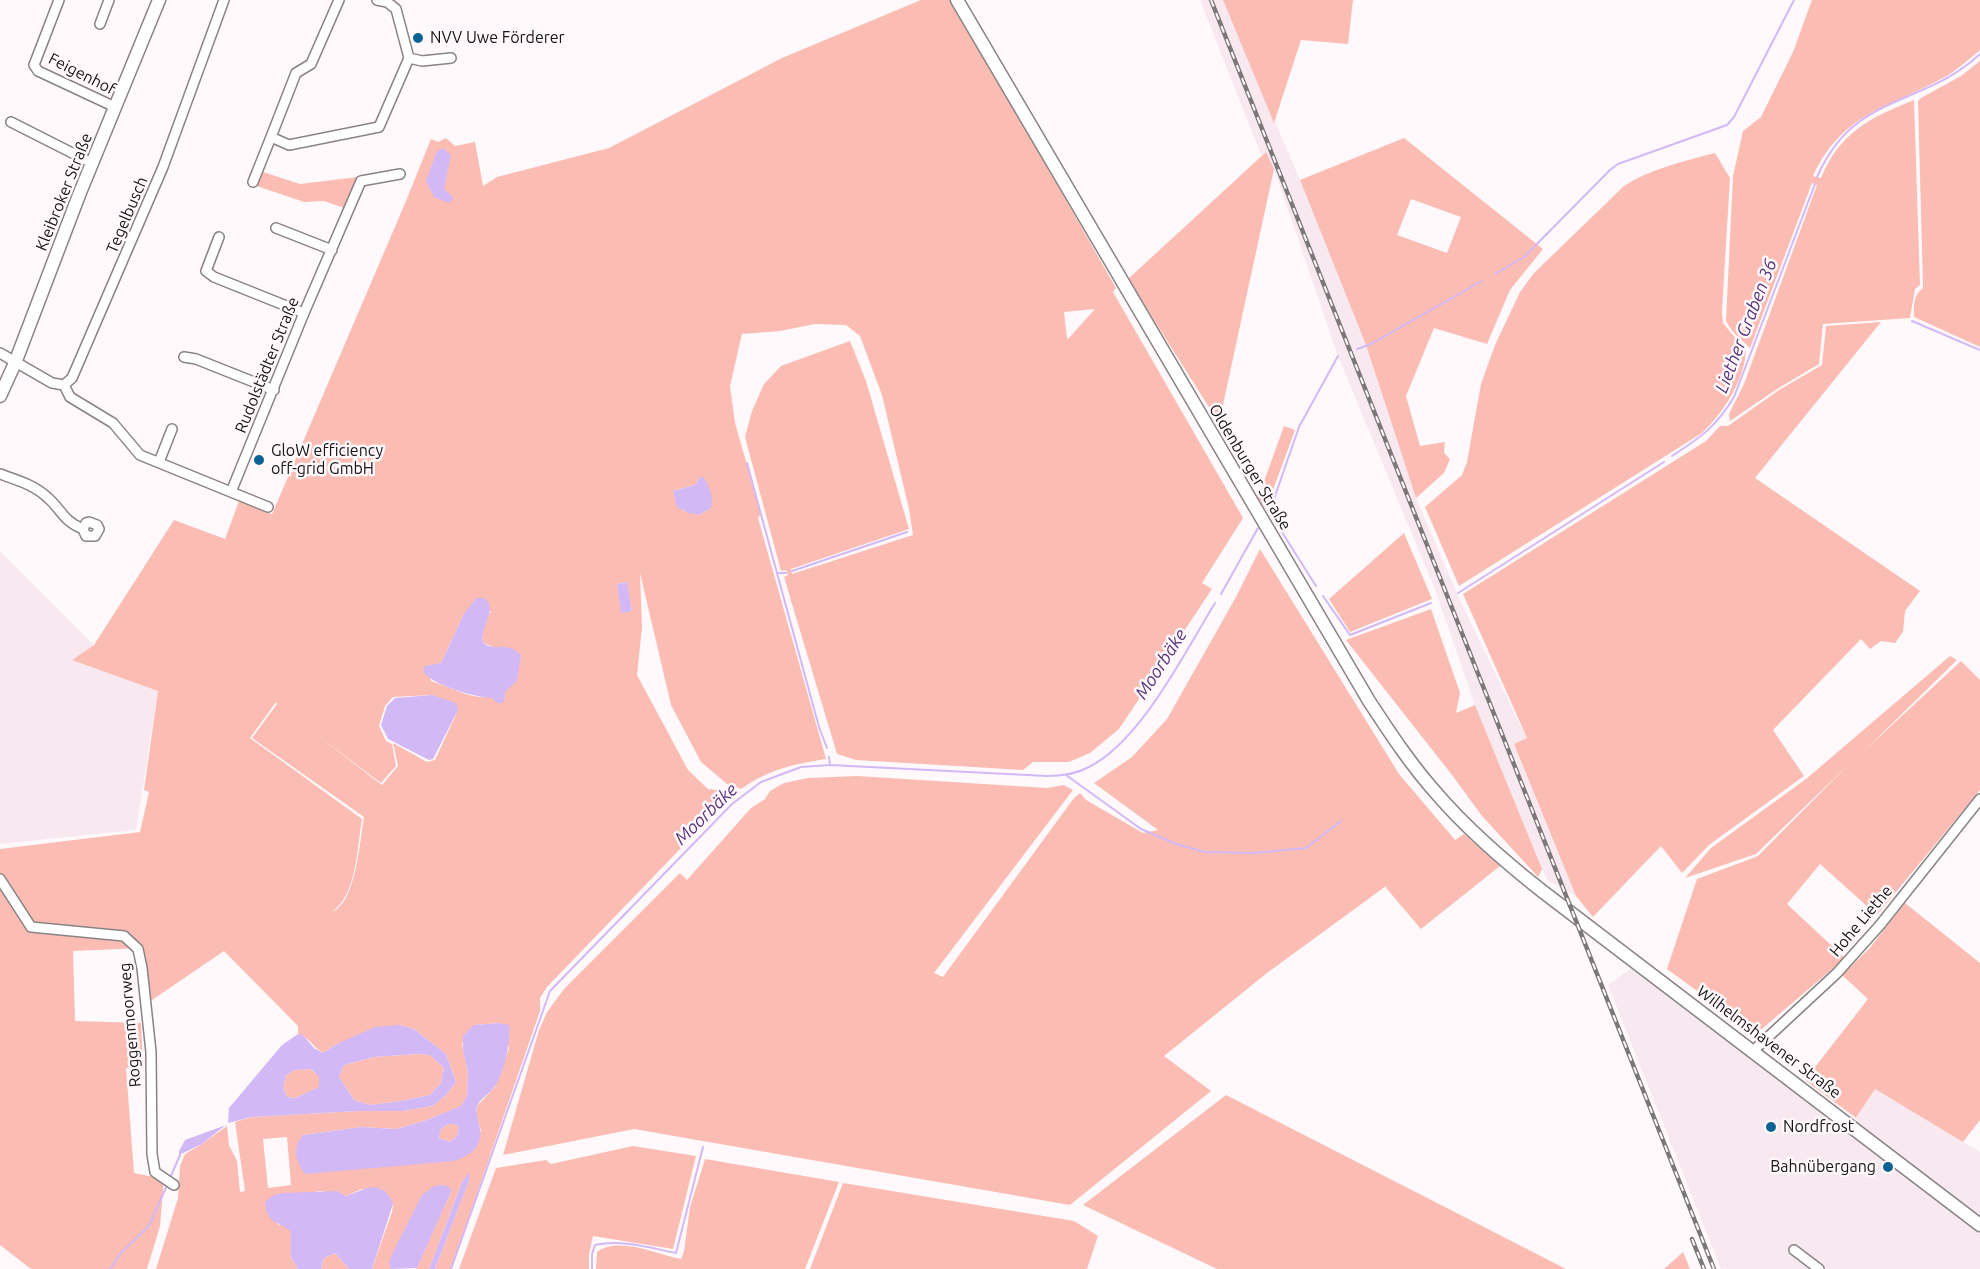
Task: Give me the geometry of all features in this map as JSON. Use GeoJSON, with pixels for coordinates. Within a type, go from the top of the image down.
{"type":"FeatureCollection","features":[{"type":"Feature","properties":{"kind":"street","name":"Feigenhof"},"geometry":{"type":"LineString","coordinates":[[58,0],[34,65],[38,71],[115,107]]}},
{"type":"Feature","properties":{"kind":"street"},"geometry":{"type":"LineString","coordinates":[[100,24],[109,0]]}},
{"type":"Feature","properties":{"kind":"street","name":"Kleibroker Straße"},"geometry":{"type":"LineString","coordinates":[[0,396],[159,0]]}},
{"type":"Feature","properties":{"kind":"street","name":"Tegelbusch"},"geometry":{"type":"LineString","coordinates":[[64,385],[72,378],[145,212],[224,0]]}},
{"type":"Feature","properties":{"kind":"street"},"geometry":{"type":"LineString","coordinates":[[252,182],[296,73],[311,64],[339,0]]}},
{"type":"Feature","properties":{"kind":"street"},"geometry":{"type":"LineString","coordinates":[[271,137],[288,145],[379,127],[410,58],[396,9],[387,2],[377,0]]}},
{"type":"Feature","properties":{"kind":"street","name":"Oldenburger Straße"},"geometry":{"type":"LineString","coordinates":[[957,0],[1197,411],[1391,735],[1436,793],[1468,827],[1508,864],[1566,910]]}},
{"type":"Feature","properties":{"kind":"street"},"geometry":{"type":"LineString","coordinates":[[410,58],[422,61],[451,58]]}},
{"type":"Feature","properties":{"kind":"street"},"geometry":{"type":"LineString","coordinates":[[11,122],[92,163]]}},
{"type":"Feature","properties":{"kind":"street","name":"Rudolstädter Straße"},"geometry":{"type":"LineString","coordinates":[[231,492],[361,180],[400,174]]}},
{"type":"Feature","properties":{"kind":"street"},"geometry":{"type":"LineString","coordinates":[[276,228],[332,250]]}},
{"type":"Feature","properties":{"kind":"street"},"geometry":{"type":"LineString","coordinates":[[219,237],[206,271],[214,277],[304,313]]}},
{"type":"Feature","properties":{"kind":"street"},"geometry":{"type":"LineString","coordinates":[[0,353],[52,383],[64,385],[70,398],[113,423],[140,455],[268,507]]}},
{"type":"Feature","properties":{"kind":"street"},"geometry":{"type":"LineString","coordinates":[[184,357],[195,359],[274,390]]}},
{"type":"Feature","properties":{"kind":"street"},"geometry":{"type":"LineString","coordinates":[[159,462],[172,429]]}},
{"type":"Feature","properties":{"kind":"street"},"geometry":{"type":"LineString","coordinates":[[0,474],[33,486],[48,498],[70,524],[83,529]]}},
{"type":"Feature","properties":{"kind":"street","name":"Hohe Liethe"},"geometry":{"type":"LineString","coordinates":[[1753,1051],[1844,965],[1880,925],[1980,799]]}},
{"type":"Feature","properties":{"kind":"street","name":"Roggenmoorweg"},"geometry":{"type":"LineString","coordinates":[[0,879],[31,927],[124,936],[138,949],[151,1052],[152,1154],[155,1172],[174,1185]]}},
{"type":"Feature","properties":{"kind":"street","name":"Wilhelmshavener Straße"},"geometry":{"type":"LineString","coordinates":[[1566,910],[1980,1225]]}},
{"type":"Feature","properties":{"kind":"street"},"geometry":{"type":"LineString","coordinates":[[1794,1250],[1819,1269]]}},
{"type":"Feature","properties":{"kind":"shaded area"},"geometry":{"type":"Polygon","coordinates":[[[921,0],[952,0],[1116,288],[1113,292],[1243,518],[1202,583],[1212,589],[1119,729],[1090,753],[1069,762],[1033,762],[1023,770],[856,760],[837,754],[784,577],[788,575],[786,570],[781,571],[745,437],[752,411],[764,384],[781,366],[850,341],[866,381],[909,529],[791,569],[792,574],[913,535],[909,509],[882,395],[860,336],[846,325],[815,324],[780,331],[742,334],[730,386],[735,423],[761,514],[758,518],[826,759],[781,769],[741,789],[727,784],[701,762],[671,705],[640,573],[642,627],[637,675],[688,770],[708,789],[735,792],[547,987],[540,998],[540,1011],[451,1269],[435,1269],[469,1181],[469,1173],[462,1182],[429,1269],[416,1269],[452,1190],[389,1264],[391,1269],[372,1269],[393,1204],[362,1189],[346,1196],[320,1191],[283,1193],[277,1224],[291,1231],[291,1257],[298,1269],[156,1269],[178,1198],[180,1166],[185,1154],[227,1126],[229,1145],[237,1161],[240,1192],[245,1191],[235,1122],[252,1117],[402,1111],[433,1106],[447,1094],[456,1082],[446,1054],[414,1029],[400,1025],[337,1044],[323,1053],[305,1037],[298,1034],[298,1026],[224,951],[149,1002],[142,948],[73,951],[75,1021],[141,1023],[143,1066],[126,1068],[134,1173],[164,1179],[160,1226],[147,1269],[31,1269],[0,1245],[0,849],[140,832],[149,792],[144,790],[158,691],[72,660],[94,645],[174,520],[225,539],[239,501],[272,514],[261,540],[431,139],[438,142],[446,138],[455,146],[475,142],[483,186],[497,177],[609,148],[782,58],[921,0]],[[1095,309],[1064,312],[1068,339],[1095,309]],[[700,477],[695,485],[673,491],[682,510],[699,515],[711,508],[700,477]],[[626,582],[617,584],[622,613],[632,610],[626,582]],[[491,611],[464,614],[441,663],[434,666],[429,665],[431,681],[477,697],[495,696],[504,692],[504,647],[496,648],[483,643],[484,626],[491,611]],[[432,695],[393,697],[385,706],[379,726],[386,741],[392,744],[396,766],[381,783],[317,735],[382,785],[398,766],[393,743],[427,762],[435,760],[458,710],[432,695]],[[276,702],[250,738],[362,819],[351,882],[347,894],[332,912],[340,906],[347,897],[352,884],[364,817],[252,738],[277,704],[276,702]],[[500,1023],[474,1025],[462,1044],[468,1072],[467,1096],[462,1106],[396,1129],[362,1127],[303,1135],[454,1161],[481,1131],[476,1113],[477,1106],[495,1087],[509,1048],[500,1023]],[[287,1137],[263,1139],[268,1188],[291,1185],[287,1137]]]}},
{"type":"Feature","properties":{"kind":"shaded area"},"geometry":{"type":"Polygon","coordinates":[[[1200,0],[1223,0],[1300,180],[1366,345],[1416,498],[1460,600],[1527,739],[1514,745],[1576,896],[1548,881],[1542,869],[1475,705],[1436,592],[1338,356],[1274,169],[1260,152],[1200,0]]]}},
{"type":"Feature","properties":{"kind":"shaded area"},"geometry":{"type":"Polygon","coordinates":[[[1223,0],[1353,0],[1348,44],[1301,40],[1274,123],[1223,0]]]}},
{"type":"Feature","properties":{"kind":"shaded area"},"geometry":{"type":"Polygon","coordinates":[[[1812,0],[1980,0],[1980,50],[1945,77],[1883,107],[1851,126],[1837,139],[1813,176],[1821,178],[1837,149],[1858,128],[1914,100],[1920,285],[1915,289],[1910,318],[1823,324],[1819,364],[1730,421],[1729,414],[1744,384],[1817,185],[1812,183],[1750,348],[1732,331],[1726,321],[1733,176],[1743,131],[1761,117],[1793,52],[1812,0]]]}},
{"type":"Feature","properties":{"kind":"shaded area"},"geometry":{"type":"Polygon","coordinates":[[[1980,61],[1980,347],[1914,317],[1914,304],[1923,288],[1918,101],[1961,76],[1980,61]]]}},
{"type":"Feature","properties":{"kind":"shaded area"},"geometry":{"type":"Polygon","coordinates":[[[1404,138],[1543,249],[1510,290],[1487,344],[1434,328],[1406,396],[1420,446],[1445,442],[1444,453],[1450,459],[1444,473],[1416,498],[1366,345],[1300,180],[1404,138]],[[1411,199],[1397,235],[1447,253],[1461,217],[1411,199]]]}},
{"type":"Feature","properties":{"kind":"shaded area"},"geometry":{"type":"Polygon","coordinates":[[[443,148],[451,155],[444,189],[454,198],[449,203],[434,197],[426,181],[437,151],[443,148]]]}},
{"type":"Feature","properties":{"kind":"shaded area"},"geometry":{"type":"Polygon","coordinates":[[[1266,152],[1274,169],[1219,423],[1128,279],[1266,152]]]}},
{"type":"Feature","properties":{"kind":"shaded area"},"geometry":{"type":"Polygon","coordinates":[[[1715,153],[1730,178],[1723,323],[1746,351],[1741,374],[1731,396],[1702,433],[1459,586],[1425,507],[1462,475],[1467,462],[1481,384],[1495,345],[1520,292],[1534,273],[1624,186],[1656,170],[1715,153]]]}},
{"type":"Feature","properties":{"kind":"shaded area"},"geometry":{"type":"Polygon","coordinates":[[[263,172],[300,184],[358,177],[358,180],[347,209],[324,201],[304,202],[257,186],[263,172]]]}},
{"type":"Feature","properties":{"kind":"shaded area"},"geometry":{"type":"Polygon","coordinates":[[[1881,322],[1755,478],[1920,591],[1905,611],[1903,632],[1895,643],[1881,641],[1870,649],[1861,639],[1773,730],[1804,776],[1709,845],[1682,873],[1661,846],[1593,917],[1576,896],[1514,744],[1527,738],[1463,594],[1706,441],[1720,426],[1728,426],[1779,390],[1822,365],[1826,326],[1881,322]]]}},
{"type":"Feature","properties":{"kind":"shaded area"},"geometry":{"type":"Polygon","coordinates":[[[1284,426],[1295,430],[1266,509],[1258,498],[1284,426]]]}},
{"type":"Feature","properties":{"kind":"shaded area"},"geometry":{"type":"Polygon","coordinates":[[[700,477],[703,477],[708,484],[712,500],[711,508],[699,515],[677,507],[673,491],[695,485],[700,477]]]}},
{"type":"Feature","properties":{"kind":"shaded area"},"geometry":{"type":"Polygon","coordinates":[[[1404,533],[1432,599],[1350,632],[1329,599],[1404,533]]]}},
{"type":"Feature","properties":{"kind":"shaded area"},"geometry":{"type":"Polygon","coordinates":[[[1260,549],[1399,774],[1455,840],[1464,834],[1500,866],[1421,929],[1386,886],[1267,973],[1164,1056],[1211,1091],[1070,1205],[634,1129],[503,1155],[539,1030],[547,1012],[564,989],[680,873],[687,880],[751,808],[765,799],[770,791],[784,783],[808,778],[857,776],[1047,788],[1064,785],[1073,790],[934,973],[943,977],[1074,798],[1080,793],[1086,800],[1143,833],[1158,830],[1094,783],[1132,757],[1167,719],[1236,597],[1260,549]]]}},
{"type":"Feature","properties":{"kind":"shaded area"},"geometry":{"type":"Polygon","coordinates":[[[0,551],[94,645],[73,660],[158,691],[136,830],[0,844],[0,551]]]}},
{"type":"Feature","properties":{"kind":"shaded area"},"geometry":{"type":"Polygon","coordinates":[[[627,582],[632,611],[621,613],[617,584],[627,582]]]}},
{"type":"Feature","properties":{"kind":"shaded area"},"geometry":{"type":"Polygon","coordinates":[[[476,598],[485,598],[490,608],[483,643],[493,647],[511,648],[521,655],[517,681],[505,692],[502,703],[497,703],[493,698],[476,696],[444,686],[423,671],[425,666],[441,663],[464,614],[476,598]]]}},
{"type":"Feature","properties":{"kind":"shaded area"},"geometry":{"type":"Polygon","coordinates":[[[1431,609],[1460,693],[1456,713],[1475,705],[1542,869],[1538,877],[1482,816],[1346,640],[1431,609]]]}},
{"type":"Feature","properties":{"kind":"shaded area"},"geometry":{"type":"Polygon","coordinates":[[[1950,656],[1957,660],[1864,751],[1961,661],[1980,680],[1980,790],[1877,915],[1820,864],[1787,904],[1845,958],[1756,1034],[1667,969],[1697,879],[1758,856],[1848,765],[1756,854],[1685,878],[1711,848],[1806,779],[1950,656]]]}},
{"type":"Feature","properties":{"kind":"shaded area"},"geometry":{"type":"Polygon","coordinates":[[[432,695],[456,703],[458,710],[433,759],[429,760],[388,739],[381,725],[387,706],[395,698],[432,695]]]}},
{"type":"Feature","properties":{"kind":"shaded area"},"geometry":{"type":"Polygon","coordinates":[[[1905,903],[1980,963],[1980,1120],[1963,1142],[1875,1089],[1856,1118],[1805,1080],[1868,999],[1842,975],[1869,949],[1905,903]]]}},
{"type":"Feature","properties":{"kind":"shaded area"},"geometry":{"type":"Polygon","coordinates":[[[1632,968],[1847,1133],[1875,1089],[1980,1152],[1980,1269],[1721,1269],[1608,985],[1632,968]]]}},
{"type":"Feature","properties":{"kind":"shaded area"},"geometry":{"type":"Polygon","coordinates":[[[500,1023],[509,1025],[509,1040],[506,1058],[497,1083],[477,1106],[480,1138],[471,1153],[454,1161],[305,1174],[296,1154],[297,1145],[303,1135],[362,1127],[396,1129],[461,1106],[467,1096],[468,1072],[463,1050],[463,1036],[474,1025],[500,1023]],[[448,1124],[441,1129],[439,1138],[450,1142],[457,1136],[459,1127],[455,1124],[448,1124]]]}},
{"type":"Feature","properties":{"kind":"shaded area"},"geometry":{"type":"Polygon","coordinates":[[[400,1025],[414,1029],[446,1054],[456,1082],[447,1094],[433,1106],[402,1111],[252,1117],[228,1123],[229,1108],[282,1045],[298,1034],[303,1035],[314,1048],[323,1053],[375,1027],[400,1025]],[[430,1055],[374,1057],[344,1065],[339,1077],[354,1100],[370,1105],[430,1095],[441,1083],[444,1068],[430,1055]],[[311,1069],[295,1070],[286,1075],[283,1088],[287,1097],[295,1098],[319,1087],[319,1077],[311,1069]]]}},
{"type":"Feature","properties":{"kind":"shaded area"},"geometry":{"type":"Polygon","coordinates":[[[430,1055],[444,1068],[441,1083],[430,1095],[370,1105],[354,1100],[339,1077],[344,1065],[374,1057],[430,1055]]]}},
{"type":"Feature","properties":{"kind":"shaded area"},"geometry":{"type":"Polygon","coordinates":[[[311,1069],[319,1077],[320,1087],[295,1098],[287,1097],[283,1088],[286,1075],[295,1070],[311,1069]]]}},
{"type":"Feature","properties":{"kind":"shaded area"},"geometry":{"type":"Polygon","coordinates":[[[1226,1095],[1566,1269],[1217,1269],[1083,1205],[1226,1095]]]}},
{"type":"Feature","properties":{"kind":"shaded area"},"geometry":{"type":"Polygon","coordinates":[[[448,1124],[455,1124],[459,1127],[457,1136],[450,1142],[439,1138],[441,1129],[448,1124]]]}},
{"type":"Feature","properties":{"kind":"shaded area"},"geometry":{"type":"Polygon","coordinates":[[[226,1125],[202,1144],[179,1155],[185,1140],[226,1125]]]}},
{"type":"Feature","properties":{"kind":"shaded area"},"geometry":{"type":"Polygon","coordinates":[[[633,1146],[696,1156],[673,1249],[593,1236],[589,1269],[459,1269],[496,1168],[546,1160],[551,1164],[633,1146]]]}},
{"type":"Feature","properties":{"kind":"shaded area"},"geometry":{"type":"Polygon","coordinates":[[[705,1159],[839,1182],[805,1269],[596,1269],[597,1252],[616,1246],[638,1248],[681,1259],[690,1207],[705,1159]]]}},
{"type":"Feature","properties":{"kind":"shaded area"},"geometry":{"type":"Polygon","coordinates":[[[469,1172],[469,1181],[435,1269],[429,1269],[462,1182],[469,1172]]]}},
{"type":"Feature","properties":{"kind":"shaded area"},"geometry":{"type":"Polygon","coordinates":[[[843,1183],[1074,1221],[1098,1236],[1087,1269],[810,1269],[843,1183]]]}},
{"type":"Feature","properties":{"kind":"shaded area"},"geometry":{"type":"Polygon","coordinates":[[[445,1185],[452,1190],[417,1268],[391,1269],[389,1264],[392,1254],[422,1195],[434,1186],[445,1185]]]}},
{"type":"Feature","properties":{"kind":"shaded area"},"geometry":{"type":"Polygon","coordinates":[[[370,1187],[384,1191],[393,1204],[372,1269],[349,1269],[335,1253],[324,1258],[321,1269],[298,1269],[291,1257],[291,1232],[268,1215],[265,1202],[272,1196],[283,1193],[337,1191],[346,1196],[370,1187]]]}},
{"type":"Feature","properties":{"kind":"shaded area"},"geometry":{"type":"Polygon","coordinates":[[[1683,1252],[1690,1269],[1664,1269],[1683,1252]]]}},
{"type":"Feature","properties":{"kind":"shaded area"},"geometry":{"type":"Polygon","coordinates":[[[335,1253],[349,1269],[321,1269],[324,1258],[335,1253]]]}},
{"type":"Feature","properties":{"kind":"waterway"},"geometry":{"type":"LineString","coordinates":[[1495,274],[1524,257],[1618,164],[1727,125],[1734,117],[1794,0]]}},
{"type":"Feature","properties":{"kind":"waterway","name":"Liether Graben 36"},"geometry":{"type":"LineString","coordinates":[[1817,177],[1834,146],[1859,122],[1951,76],[1980,54]]}},
{"type":"Feature","properties":{"kind":"waterway","name":"Liether Graben 36"},"geometry":{"type":"LineString","coordinates":[[1672,456],[1707,431],[1734,397],[1815,184]]}},
{"type":"Feature","properties":{"kind":"waterway"},"geometry":{"type":"LineString","coordinates":[[1357,349],[1371,344],[1482,281]]}},
{"type":"Feature","properties":{"kind":"waterway"},"geometry":{"type":"LineString","coordinates":[[1912,321],[1980,350]]}},
{"type":"Feature","properties":{"kind":"waterway","name":"Moorbäke"},"geometry":{"type":"LineString","coordinates":[[1316,586],[1268,510],[1299,427],[1338,356]]}},
{"type":"Feature","properties":{"kind":"waterway"},"geometry":{"type":"LineString","coordinates":[[1458,593],[1664,462]]}},
{"type":"Feature","properties":{"kind":"waterway"},"geometry":{"type":"LineString","coordinates":[[747,463],[819,727],[827,748]]}},
{"type":"Feature","properties":{"kind":"waterway","name":"Moorbäke"},"geometry":{"type":"LineString","coordinates":[[1221,594],[1258,528]]}},
{"type":"Feature","properties":{"kind":"waterway"},"geometry":{"type":"LineString","coordinates":[[792,571],[907,532]]}},
{"type":"Feature","properties":{"kind":"waterway"},"geometry":{"type":"LineString","coordinates":[[778,573],[786,573]]}},
{"type":"Feature","properties":{"kind":"waterway"},"geometry":{"type":"LineString","coordinates":[[1323,596],[1350,635],[1431,603]]}},
{"type":"Feature","properties":{"kind":"waterway","name":"Moorbäke"},"geometry":{"type":"LineString","coordinates":[[451,1269],[550,991],[732,804],[761,782],[801,767],[830,765],[1047,776],[1057,776],[1087,768],[1106,756],[1143,718],[1215,603]]}},
{"type":"Feature","properties":{"kind":"waterway"},"geometry":{"type":"LineString","coordinates":[[829,757],[830,765]]}},
{"type":"Feature","properties":{"kind":"waterway"},"geometry":{"type":"LineString","coordinates":[[1066,775],[1141,829],[1176,844],[1205,852],[1254,853],[1306,848],[1341,821]]}},
{"type":"Feature","properties":{"kind":"waterway"},"geometry":{"type":"LineString","coordinates":[[592,1269],[592,1254],[595,1245],[605,1243],[676,1253],[703,1147]]}},
{"type":"Feature","properties":{"kind":"waterway"},"geometry":{"type":"LineString","coordinates":[[170,1178],[180,1155]]}},
{"type":"Feature","properties":{"kind":"waterway"},"geometry":{"type":"LineString","coordinates":[[110,1269],[121,1253],[149,1226],[168,1183]]}},
{"type":"Feature","properties":{"kind":"railway"},"geometry":{"type":"LineString","coordinates":[[1211,0],[1714,1269]]}},
{"type":"Feature","properties":{"kind":"railway"},"geometry":{"type":"LineString","coordinates":[[1692,1239],[1704,1269]]}},
{"type":"Feature","properties":{"kind":"place","name":"NVV Uwe Förderer"},"geometry":{"type":"Point","coordinates":[418,38]}},
{"type":"Feature","properties":{"kind":"place","name":"GloW efficiency off-grid GmbH"},"geometry":{"type":"Point","coordinates":[259,460]}},
{"type":"Feature","properties":{"kind":"place","name":"Nordfrost"},"geometry":{"type":"Point","coordinates":[1771,1127]}},
{"type":"Feature","properties":{"kind":"place","name":"Bahnübergang"},"geometry":{"type":"Point","coordinates":[1888,1167]}}]}
